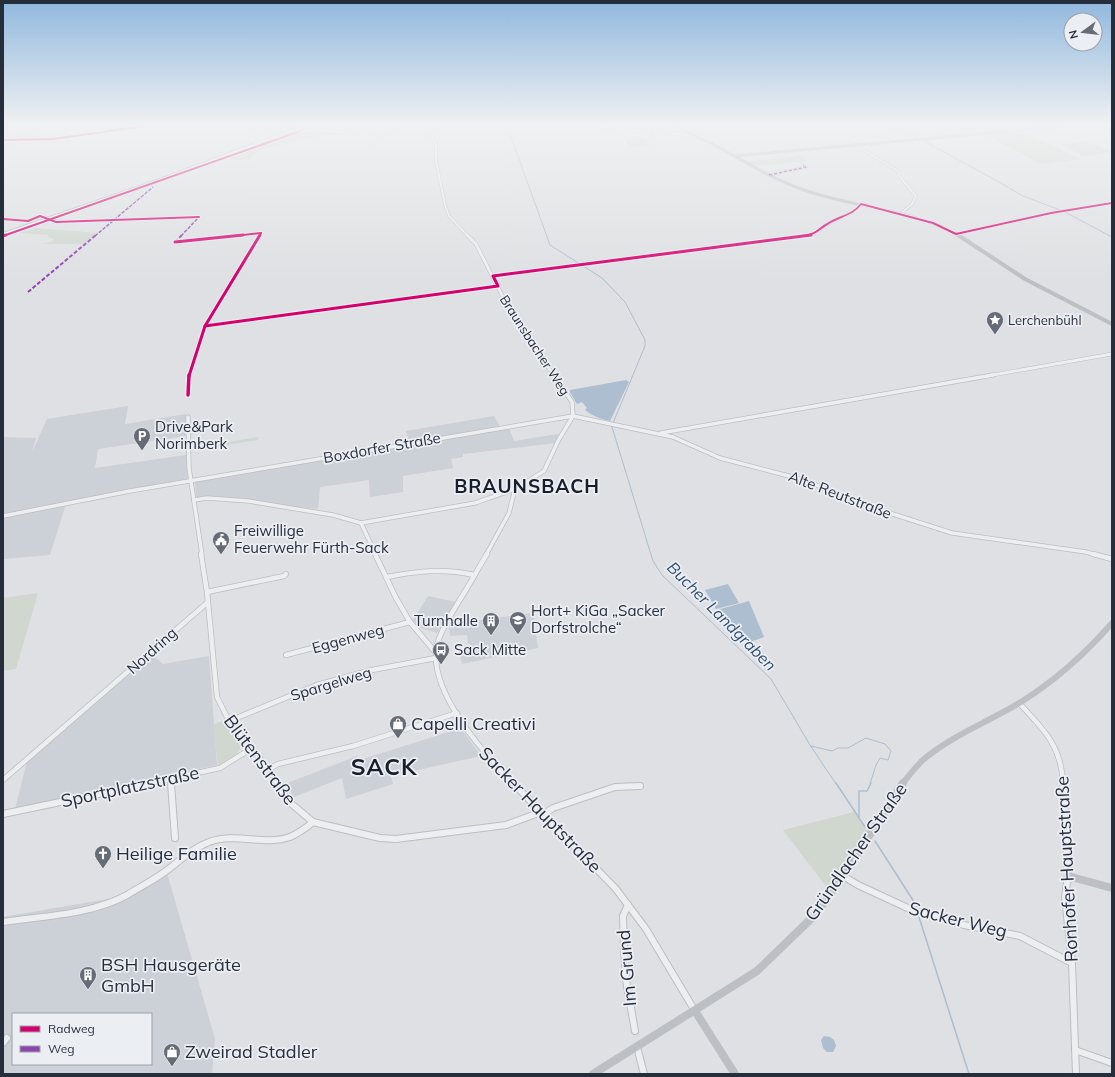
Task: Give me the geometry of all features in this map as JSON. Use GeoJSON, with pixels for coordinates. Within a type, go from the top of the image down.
{"type":"FeatureCollection","features":[{"type":"Feature","properties":{"kind":"main road"},"geometry":{"type":"LineString","coordinates":[[52,217],[164,176]]}},
{"type":"Feature","properties":{"kind":"main road"},"geometry":{"type":"LineString","coordinates":[[3,233],[166,176]]}},
{"type":"Feature","properties":{"kind":"street","name":"Braunsbacher Weg"},"geometry":{"type":"LineString","coordinates":[[439,176],[445,205],[449,216],[476,244],[509,309],[572,402],[573,416]]}},
{"type":"Feature","properties":{"kind":"street"},"geometry":{"type":"LineString","coordinates":[[772,176],[818,195],[861,204],[938,225],[956,234],[1025,279],[1112,324]]}},
{"type":"Feature","properties":{"kind":"street"},"geometry":{"type":"LineString","coordinates":[[900,176],[916,196],[915,200],[910,206],[900,214]]}},
{"type":"Feature","properties":{"kind":"street"},"geometry":{"type":"LineString","coordinates":[[956,234],[1046,214],[1112,203]]}},
{"type":"Feature","properties":{"kind":"street"},"geometry":{"type":"LineString","coordinates":[[774,240],[815,234],[828,223],[851,213],[861,204]]}},
{"type":"Feature","properties":{"kind":"street"},"geometry":{"type":"LineString","coordinates":[[659,433],[1112,354]]}},
{"type":"Feature","properties":{"kind":"street","name":"Alte Reutstraße"},"geometry":{"type":"LineString","coordinates":[[573,416],[659,433],[720,458],[804,480],[875,508],[952,533],[1086,552],[1112,559]]}},
{"type":"Feature","properties":{"kind":"street","name":"Boxdorfer Straße"},"geometry":{"type":"LineString","coordinates":[[3,516],[191,481],[573,416]]}},
{"type":"Feature","properties":{"kind":"street"},"geometry":{"type":"LineString","coordinates":[[194,500],[207,498],[248,501],[333,515],[361,523],[471,503],[515,489],[544,471],[558,441],[573,416]]}},
{"type":"Feature","properties":{"kind":"street"},"geometry":{"type":"LineString","coordinates":[[188,417],[187,452],[208,602]]}},
{"type":"Feature","properties":{"kind":"street"},"geometry":{"type":"LineString","coordinates":[[436,655],[442,631],[500,532],[514,496],[515,489]]}},
{"type":"Feature","properties":{"kind":"street"},"geometry":{"type":"LineString","coordinates":[[361,523],[396,598],[410,622],[436,655]]}},
{"type":"Feature","properties":{"kind":"street"},"geometry":{"type":"LineString","coordinates":[[387,577],[426,570],[453,571],[474,575]]}},
{"type":"Feature","properties":{"kind":"street"},"geometry":{"type":"LineString","coordinates":[[207,592],[284,576],[286,574]]}},
{"type":"Feature","properties":{"kind":"street","name":"Blütenstraße"},"geometry":{"type":"LineString","coordinates":[[208,602],[217,697],[229,721],[269,770],[287,800],[313,822],[380,838],[396,839],[506,825],[616,787],[640,786]]}},
{"type":"Feature","properties":{"kind":"street","name":"Nordring"},"geometry":{"type":"LineString","coordinates":[[3,780],[208,602]]}},
{"type":"Feature","properties":{"kind":"street","name":"Eggenweg"},"geometry":{"type":"LineString","coordinates":[[286,656],[410,622]]}},
{"type":"Feature","properties":{"kind":"street","name":"Gründlacher Straße"},"geometry":{"type":"LineString","coordinates":[[592,1074],[696,1011],[762,966],[795,936],[816,914],[843,876],[900,786],[923,760],[957,736],[1019,703],[1041,689],[1070,667],[1092,646],[1112,623]]}},
{"type":"Feature","properties":{"kind":"street","name":"Sacker Hauptstraße"},"geometry":{"type":"LineString","coordinates":[[436,655],[444,688],[469,734],[486,757],[506,779],[542,813],[611,884],[646,929],[696,1011]]}},
{"type":"Feature","properties":{"kind":"street","name":"Spargelweg"},"geometry":{"type":"LineString","coordinates":[[229,721],[322,684],[372,670],[436,655]]}},
{"type":"Feature","properties":{"kind":"street","name":"Ronhofer Hauptstraße"},"geometry":{"type":"LineString","coordinates":[[1019,703],[1052,741],[1059,759],[1063,776],[1068,876],[1065,897],[1072,963],[1076,1074]]}},
{"type":"Feature","properties":{"kind":"street"},"geometry":{"type":"LineString","coordinates":[[269,770],[278,764],[353,746],[457,713]]}},
{"type":"Feature","properties":{"kind":"street","name":"Sportplatzstraße"},"geometry":{"type":"LineString","coordinates":[[3,814],[220,768],[252,748]]}},
{"type":"Feature","properties":{"kind":"street"},"geometry":{"type":"LineString","coordinates":[[171,779],[175,838]]}},
{"type":"Feature","properties":{"kind":"street"},"geometry":{"type":"LineString","coordinates":[[3,922],[72,912],[104,904],[143,886],[167,870],[192,850],[208,842],[227,838],[261,840],[287,839],[304,831],[313,822]]}},
{"type":"Feature","properties":{"kind":"street","name":"Sacker Weg"},"geometry":{"type":"LineString","coordinates":[[843,876],[858,885],[912,910],[964,924],[1020,936],[1072,963]]}},
{"type":"Feature","properties":{"kind":"street"},"geometry":{"type":"LineString","coordinates":[[1068,876],[1112,888]]}},
{"type":"Feature","properties":{"kind":"street","name":"Im Grund"},"geometry":{"type":"LineString","coordinates":[[628,905],[623,916],[624,948],[626,980],[634,1031]]}},
{"type":"Feature","properties":{"kind":"street"},"geometry":{"type":"LineString","coordinates":[[696,1011],[735,1074]]}},
{"type":"Feature","properties":{"kind":"street"},"geometry":{"type":"LineString","coordinates":[[637,1047],[644,1074]]}},
{"type":"Feature","properties":{"kind":"street"},"geometry":{"type":"LineString","coordinates":[[1076,1050],[1112,1063]]}},
{"type":"Feature","properties":{"kind":"shaded area"},"geometry":{"type":"Polygon","coordinates":[[[35,228],[98,233],[85,244],[43,244],[51,242],[54,239],[48,237],[48,235],[20,233],[35,228]]]}},
{"type":"Feature","properties":{"kind":"shaded area"},"geometry":{"type":"Polygon","coordinates":[[[128,406],[125,424],[186,414],[186,436],[98,449],[95,468],[186,455],[188,478],[69,504],[65,507],[50,555],[3,559],[3,437],[36,438],[32,452],[47,419],[128,406]]]}},
{"type":"Feature","properties":{"kind":"shaded area"},"geometry":{"type":"Polygon","coordinates":[[[494,416],[501,428],[509,427],[514,441],[558,434],[556,443],[463,454],[463,457],[451,459],[453,468],[403,476],[403,492],[370,497],[369,480],[320,487],[318,509],[196,497],[195,481],[410,443],[406,431],[494,416]]]}},
{"type":"Feature","properties":{"kind":"shaded area"},"geometry":{"type":"Polygon","coordinates":[[[259,437],[258,440],[189,451],[189,448],[259,437]]]}},
{"type":"Feature","properties":{"kind":"shaded area"},"geometry":{"type":"Polygon","coordinates":[[[38,593],[16,669],[3,671],[3,598],[38,593]]]}},
{"type":"Feature","properties":{"kind":"shaded area"},"geometry":{"type":"Polygon","coordinates":[[[428,596],[455,602],[437,633],[418,627],[413,620],[428,596]]]}},
{"type":"Feature","properties":{"kind":"shaded area","name":"Hort+ KiGa „Sacker Dorfstrolche“"},"geometry":{"type":"Polygon","coordinates":[[[533,613],[538,648],[462,664],[459,652],[471,650],[470,644],[468,644],[467,635],[450,636],[449,627],[459,625],[459,623],[533,613]]]}},
{"type":"Feature","properties":{"kind":"shaded area"},"geometry":{"type":"Polygon","coordinates":[[[152,655],[163,664],[209,656],[217,765],[15,809],[27,761],[152,655]]]}},
{"type":"Feature","properties":{"kind":"shaded area"},"geometry":{"type":"Polygon","coordinates":[[[222,721],[242,745],[236,755],[218,766],[213,725],[222,721]]]}},
{"type":"Feature","properties":{"kind":"shaded area"},"geometry":{"type":"Polygon","coordinates":[[[461,728],[481,756],[391,776],[393,784],[346,799],[342,778],[294,797],[285,784],[357,756],[360,760],[461,728]]]}},
{"type":"Feature","properties":{"kind":"shaded area"},"geometry":{"type":"Polygon","coordinates":[[[854,812],[868,832],[829,890],[783,830],[854,812]]]}},
{"type":"Feature","properties":{"kind":"shaded area"},"geometry":{"type":"Polygon","coordinates":[[[167,873],[215,1039],[212,1074],[3,1074],[3,917],[113,898],[167,873]]]}},
{"type":"Feature","properties":{"kind":"water"},"geometry":{"type":"Polygon","coordinates":[[[626,380],[629,382],[610,421],[597,417],[585,410],[587,408],[582,402],[577,404],[570,392],[570,390],[626,380]]]}},
{"type":"Feature","properties":{"kind":"water"},"geometry":{"type":"Polygon","coordinates":[[[728,584],[739,603],[716,609],[705,590],[728,584]]]}},
{"type":"Feature","properties":{"kind":"water"},"geometry":{"type":"Polygon","coordinates":[[[749,601],[764,637],[750,642],[717,610],[749,601]]]}},
{"type":"Feature","properties":{"kind":"water"},"geometry":{"type":"Polygon","coordinates":[[[824,1036],[830,1037],[834,1040],[836,1046],[833,1052],[827,1052],[823,1048],[821,1040],[824,1036]]]}},
{"type":"Feature","properties":{"kind":"waterway","name":"Bucher Landgraben"},"geometry":{"type":"LineString","coordinates":[[525,176],[550,245],[602,278],[625,302],[645,340],[645,346],[613,423]]}},
{"type":"Feature","properties":{"kind":"waterway"},"geometry":{"type":"LineString","coordinates":[[988,176],[1008,187]]}},
{"type":"Feature","properties":{"kind":"waterway"},"geometry":{"type":"LineString","coordinates":[[1009,188],[1023,196],[1060,210]]}},
{"type":"Feature","properties":{"kind":"waterway"},"geometry":{"type":"LineString","coordinates":[[1065,212],[1112,237]]}},
{"type":"Feature","properties":{"kind":"waterway","name":"Bucher Landgraben"},"geometry":{"type":"LineString","coordinates":[[612,427],[653,561],[662,575],[771,679],[810,745],[836,784]]}},
{"type":"Feature","properties":{"kind":"waterway"},"geometry":{"type":"LineString","coordinates":[[811,746],[832,751],[838,748],[848,748],[866,738],[885,744],[891,751],[888,760],[880,758],[876,765],[870,784]]}},
{"type":"Feature","properties":{"kind":"waterway","name":"Bucher Landgraben"},"geometry":{"type":"LineString","coordinates":[[836,783],[865,827]]}},
{"type":"Feature","properties":{"kind":"waterway"},"geometry":{"type":"LineString","coordinates":[[859,817],[859,791],[867,791],[871,783]]}},
{"type":"Feature","properties":{"kind":"waterway","name":"Bucher Landgraben"},"geometry":{"type":"LineString","coordinates":[[875,841],[918,908]]}},
{"type":"Feature","properties":{"kind":"waterway","name":"Bucher Landgraben"},"geometry":{"type":"LineString","coordinates":[[919,917],[969,1074]]}},
{"type":"Feature","properties":{"kind":"marked path"},"geometry":{"type":"LineString","coordinates":[[28,292],[153,187]]}},
{"type":"Feature","properties":{"kind":"marked path"},"geometry":{"type":"LineString","coordinates":[[175,242],[199,217]]}},
{"type":"Feature","properties":{"kind":"cycle path"},"geometry":{"type":"LineString","coordinates":[[3,236],[175,176]]}},
{"type":"Feature","properties":{"kind":"cycle path"},"geometry":{"type":"LineString","coordinates":[[205,326],[498,286],[493,276],[811,235],[818,232],[828,223],[854,211],[861,204],[933,223],[956,234],[1051,213],[1112,203]]}},
{"type":"Feature","properties":{"kind":"cycle path"},"geometry":{"type":"LineString","coordinates":[[3,219],[28,221],[40,216],[56,222],[199,217]]}},
{"type":"Feature","properties":{"kind":"cycle path"},"geometry":{"type":"LineString","coordinates":[[175,242],[261,233]]}},
{"type":"Feature","properties":{"kind":"cycle path"},"geometry":{"type":"LineString","coordinates":[[188,395],[189,372],[205,326],[261,233]]}},
{"type":"Feature","properties":{"kind":"place","name":"Lerchenbühl"},"geometry":{"type":"Point","coordinates":[995,335]}},
{"type":"Feature","properties":{"kind":"place","name":"Drive&Park Norimberk"},"geometry":{"type":"Point","coordinates":[142,451]}},
{"type":"Feature","properties":{"kind":"place","name":"Freiwillige Feuerwehr Fürth-Sack"},"geometry":{"type":"Point","coordinates":[221,555]}},
{"type":"Feature","properties":{"kind":"place","name":"Hort+ KiGa „Sacker Dorfstrolche“"},"geometry":{"type":"Point","coordinates":[518,635]}},
{"type":"Feature","properties":{"kind":"place","name":"Turnhalle"},"geometry":{"type":"Point","coordinates":[491,636]}},
{"type":"Feature","properties":{"kind":"place","name":"Sack Mitte"},"geometry":{"type":"Point","coordinates":[441,665]}},
{"type":"Feature","properties":{"kind":"place","name":"Capelli Creativi"},"geometry":{"type":"Point","coordinates":[398,739]}},
{"type":"Feature","properties":{"kind":"place","name":"Heilige Familie"},"geometry":{"type":"Point","coordinates":[103,869]}},
{"type":"Feature","properties":{"kind":"place","name":"BSH Hausgeräte GmbH"},"geometry":{"type":"Point","coordinates":[88,990]}},
{"type":"Feature","properties":{"kind":"place","name":"Zweirad Stadler"},"geometry":{"type":"Point","coordinates":[172,1067]}},
{"type":"Feature","properties":{"kind":"district","name":"BRAUNSBACH"},"geometry":{"type":"Point","coordinates":[527,486]}},
{"type":"Feature","properties":{"kind":"district","name":"SACK"},"geometry":{"type":"Point","coordinates":[384,767]}}]}
